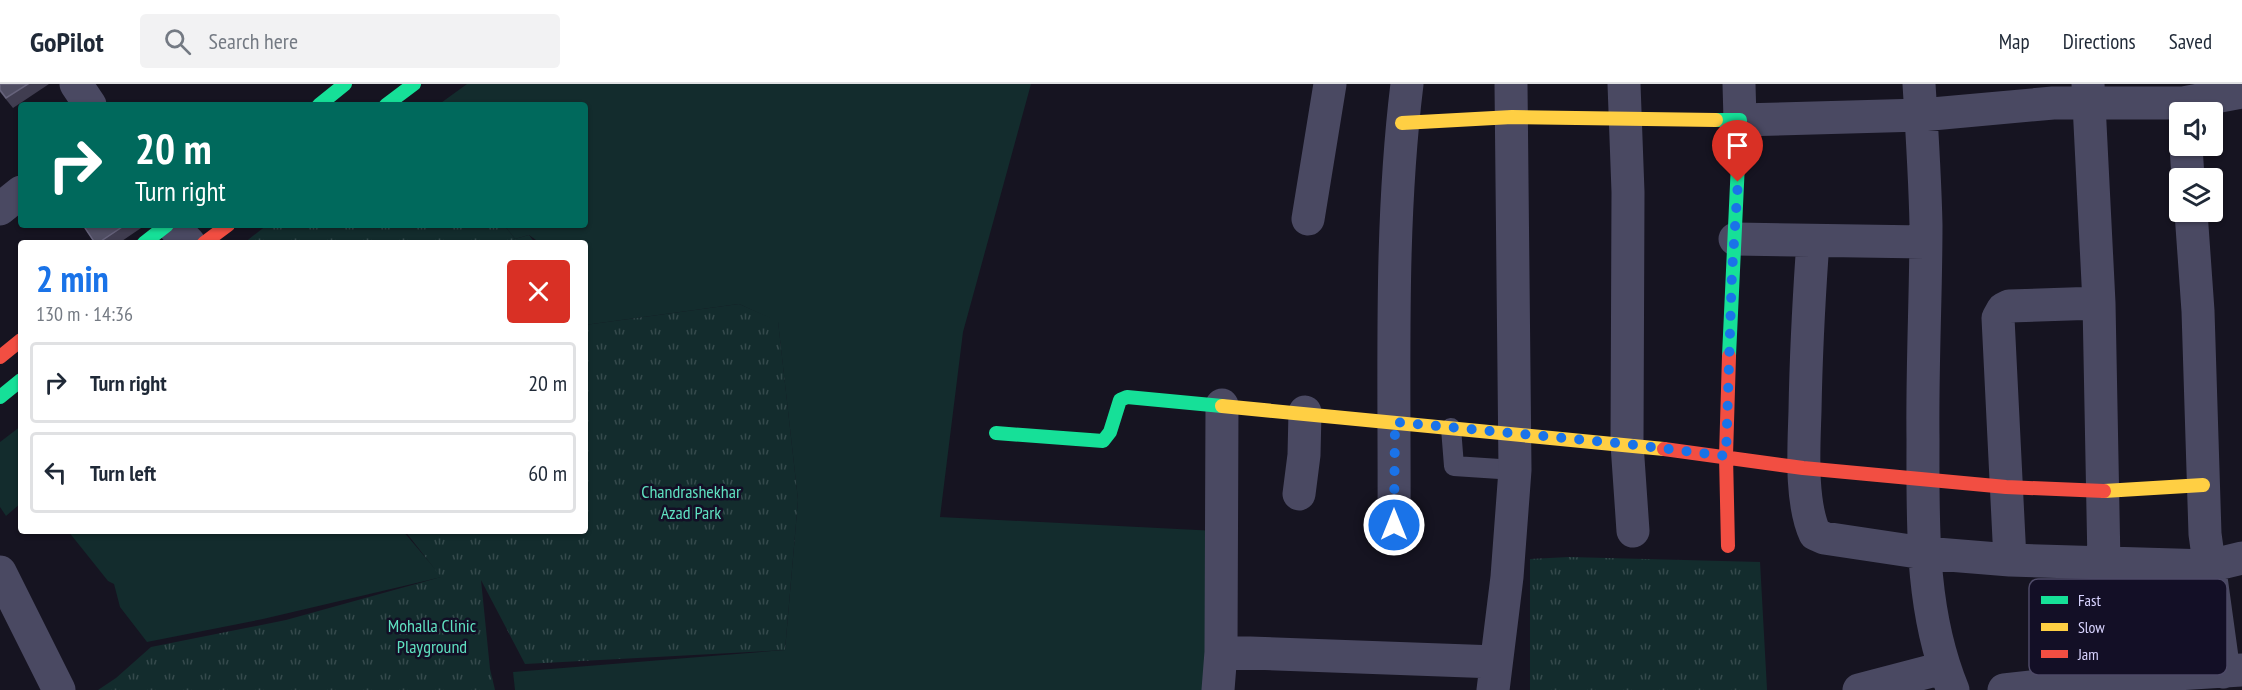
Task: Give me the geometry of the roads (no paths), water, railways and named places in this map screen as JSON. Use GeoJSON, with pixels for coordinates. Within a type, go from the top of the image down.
{"type":"FeatureCollection","features":[{"type":"Feature","properties":{"kind":"main road"},"geometry":{"type":"LineString","coordinates":[[323,102],[345,84]]}},
{"type":"Feature","properties":{"kind":"main road"},"geometry":{"type":"LineString","coordinates":[[390,102],[414,84]]}},
{"type":"Feature","properties":{"kind":"main road"},"geometry":{"type":"LineString","coordinates":[[1402,123],[1512,117],[1740,120],[1726,456],[1728,546]]}},
{"type":"Feature","properties":{"kind":"main road"},"geometry":{"type":"LineString","coordinates":[[148,240],[163,228]]}},
{"type":"Feature","properties":{"kind":"main road"},"geometry":{"type":"LineString","coordinates":[[208,240],[224,228]]}},
{"type":"Feature","properties":{"kind":"main road"},"geometry":{"type":"LineString","coordinates":[[0,357],[18,342]]}},
{"type":"Feature","properties":{"kind":"main road"},"geometry":{"type":"LineString","coordinates":[[0,398],[18,383]]}},
{"type":"Feature","properties":{"kind":"main road"},"geometry":{"type":"LineString","coordinates":[[996,433],[1103,441],[1110,432],[1122,398],[1305,412],[1514,435],[1627,444],[1803,468],[2006,487],[2103,491],[2204,485]]}},
{"type":"Feature","properties":{"kind":"street"},"geometry":{"type":"LineString","coordinates":[[76,84],[88,102]]}},
{"type":"Feature","properties":{"kind":"street"},"geometry":{"type":"LineString","coordinates":[[1308,219],[1330,84]]}},
{"type":"Feature","properties":{"kind":"street"},"geometry":{"type":"LineString","coordinates":[[1394,525],[1395,240],[1402,123],[1407,84]]}},
{"type":"Feature","properties":{"kind":"street"},"geometry":{"type":"LineString","coordinates":[[1221,652],[1494,676],[1507,577],[1515,470],[1511,84]]}},
{"type":"Feature","properties":{"kind":"street"},"geometry":{"type":"LineString","coordinates":[[1624,84],[1628,192],[1627,444],[1633,531]]}},
{"type":"Feature","properties":{"kind":"street"},"geometry":{"type":"LineString","coordinates":[[1739,84],[1740,120],[1920,99],[2004,95],[2088,93],[2169,105]]}},
{"type":"Feature","properties":{"kind":"street"},"geometry":{"type":"LineString","coordinates":[[2196,102],[2226,91]]}},
{"type":"Feature","properties":{"kind":"street"},"geometry":{"type":"LineString","coordinates":[[2088,93],[2099,303],[2105,579]]}},
{"type":"Feature","properties":{"kind":"street"},"geometry":{"type":"LineString","coordinates":[[1859,690],[1948,679],[1931,622],[1924,553],[1925,242],[1920,99]]}},
{"type":"Feature","properties":{"kind":"street"},"geometry":{"type":"LineString","coordinates":[[0,209],[18,194]]}},
{"type":"Feature","properties":{"kind":"street"},"geometry":{"type":"LineString","coordinates":[[2192,222],[2198,311],[2205,534],[2212,579]]}},
{"type":"Feature","properties":{"kind":"street"},"geometry":{"type":"LineString","coordinates":[[175,228],[186,240]]}},
{"type":"Feature","properties":{"kind":"street"},"geometry":{"type":"LineString","coordinates":[[1735,239],[1925,242]]}},
{"type":"Feature","properties":{"kind":"street"},"geometry":{"type":"LineString","coordinates":[[1813,241],[1807,327],[1803,468],[1810,521],[1815,534],[1824,538],[1924,553],[2010,560],[2209,566],[2242,558]]}},
{"type":"Feature","properties":{"kind":"street"},"geometry":{"type":"LineString","coordinates":[[2010,560],[1998,318],[2001,312],[2009,306],[2099,303]]}},
{"type":"Feature","properties":{"kind":"street"},"geometry":{"type":"LineString","coordinates":[[1218,690],[1221,652],[1222,405]]}},
{"type":"Feature","properties":{"kind":"street"},"geometry":{"type":"LineString","coordinates":[[1299,494],[1304,455],[1305,412]]}},
{"type":"Feature","properties":{"kind":"street"},"geometry":{"type":"LineString","coordinates":[[0,572],[59,690]]}},
{"type":"Feature","properties":{"kind":"street"},"geometry":{"type":"LineString","coordinates":[[2227,645],[2233,671]]}},
{"type":"Feature","properties":{"kind":"street"},"geometry":{"type":"LineString","coordinates":[[2004,690],[2111,684],[2195,675]]}},
{"type":"Feature","properties":{"kind":"lane"},"geometry":{"type":"LineString","coordinates":[[1451,428],[1454,466],[1515,470]]}},
{"type":"Feature","properties":{"kind":"park label","name":"Chandrashekhar Azad Park"},"geometry":{"type":"Point","coordinates":[691,501]}},
{"type":"Feature","properties":{"kind":"park label","name":"Mohalla Clinic Playground"},"geometry":{"type":"Point","coordinates":[432,635]}}]}
